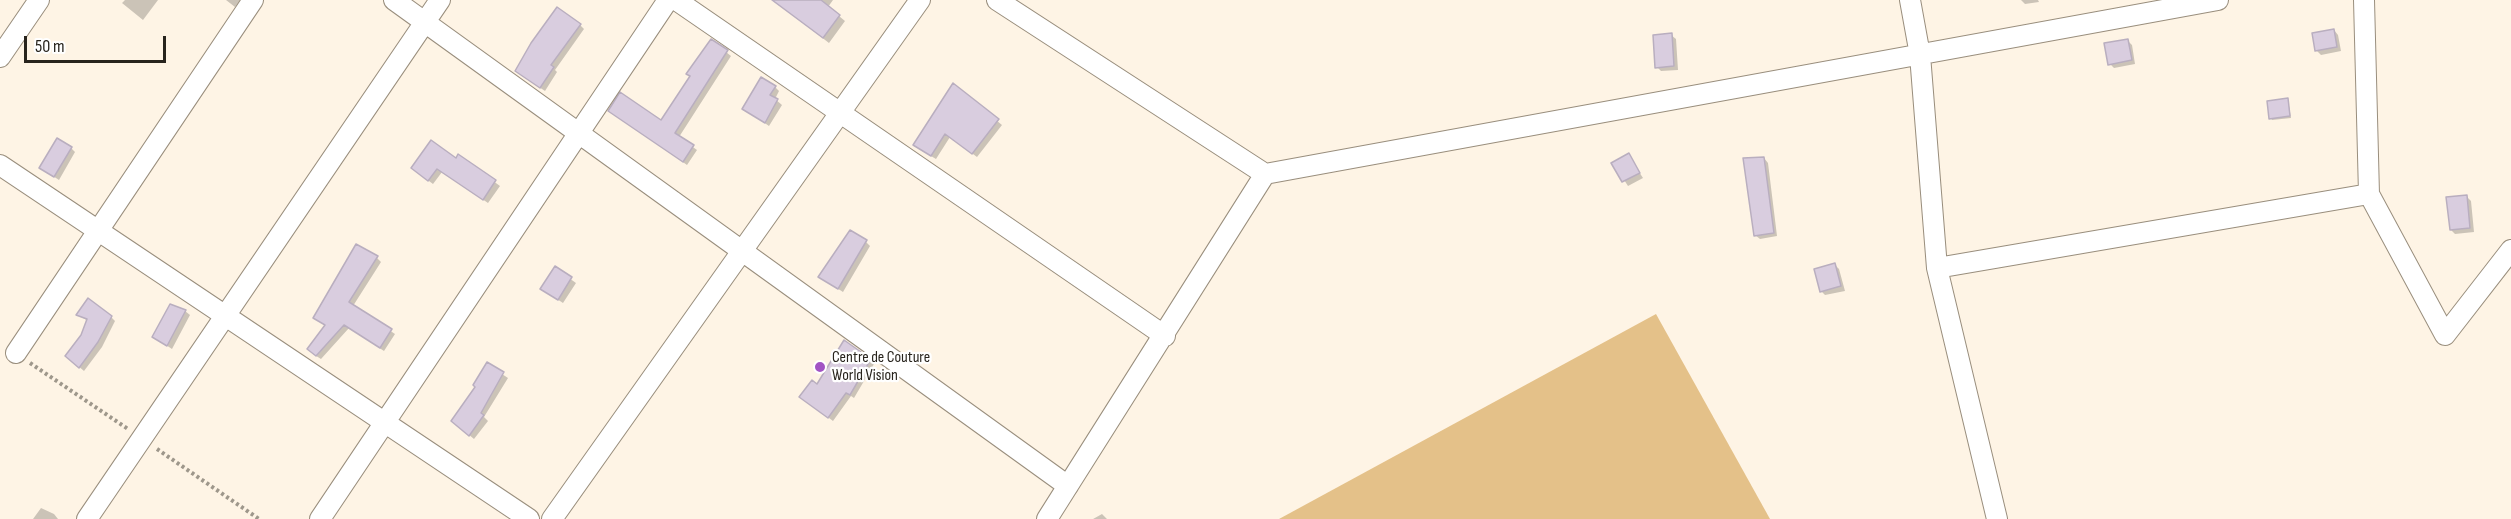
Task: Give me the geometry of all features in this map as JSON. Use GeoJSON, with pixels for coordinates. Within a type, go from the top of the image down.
{"type":"FeatureCollection","features":[{"type":"Feature","properties":{"kind":"street"},"geometry":{"type":"LineString","coordinates":[[0,57],[39,0]]}},
{"type":"Feature","properties":{"kind":"street"},"geometry":{"type":"LineString","coordinates":[[16,353],[253,0]]}},
{"type":"Feature","properties":{"kind":"street"},"geometry":{"type":"LineString","coordinates":[[394,0],[1068,486]]}},
{"type":"Feature","properties":{"kind":"street"},"geometry":{"type":"LineString","coordinates":[[87,519],[440,0]]}},
{"type":"Feature","properties":{"kind":"street"},"geometry":{"type":"LineString","coordinates":[[320,519],[668,0]]}},
{"type":"Feature","properties":{"kind":"street"},"geometry":{"type":"LineString","coordinates":[[676,0],[1165,336]]}},
{"type":"Feature","properties":{"kind":"street"},"geometry":{"type":"LineString","coordinates":[[552,519],[920,0]]}},
{"type":"Feature","properties":{"kind":"street"},"geometry":{"type":"LineString","coordinates":[[997,0],[1265,174],[2218,0]]}},
{"type":"Feature","properties":{"kind":"street"},"geometry":{"type":"LineString","coordinates":[[1910,0],[1920,55],[1937,268],[1997,519]]}},
{"type":"Feature","properties":{"kind":"street"},"geometry":{"type":"LineString","coordinates":[[2364,0],[2369,194],[2445,335],[2511,250]]}},
{"type":"Feature","properties":{"kind":"street"},"geometry":{"type":"LineString","coordinates":[[0,165],[529,519]]}},
{"type":"Feature","properties":{"kind":"street"},"geometry":{"type":"LineString","coordinates":[[1047,519],[1165,336],[1265,174]]}},
{"type":"Feature","properties":{"kind":"street"},"geometry":{"type":"LineString","coordinates":[[1937,268],[2369,194]]}},
{"type":"Feature","properties":{"kind":"path"},"geometry":{"type":"LineString","coordinates":[[16,353],[259,519]]}},
{"type":"Feature","properties":{"kind":"shaded area"},"geometry":{"type":"Polygon","coordinates":[[[1656,314],[1770,519],[1279,519],[1656,314]]]}},
{"type":"Feature","properties":{"kind":"building"},"geometry":{"type":"Polygon","coordinates":[[[772,0],[821,0],[840,15],[823,38],[772,0]]]}},
{"type":"Feature","properties":{"kind":"building"},"geometry":{"type":"Polygon","coordinates":[[[557,7],[581,24],[551,65],[554,67],[540,88],[515,71],[531,43],[557,7]]]}},
{"type":"Feature","properties":{"kind":"building"},"geometry":{"type":"Polygon","coordinates":[[[2334,29],[2337,47],[2315,51],[2312,33],[2334,29]]]}},
{"type":"Feature","properties":{"kind":"building"},"geometry":{"type":"Polygon","coordinates":[[[1672,33],[1674,66],[1655,68],[1653,35],[1672,33]]]}},
{"type":"Feature","properties":{"kind":"building"},"geometry":{"type":"Polygon","coordinates":[[[711,39],[728,50],[675,133],[694,145],[683,162],[608,111],[620,92],[661,120],[690,76],[686,74],[711,39]]]}},
{"type":"Feature","properties":{"kind":"building"},"geometry":{"type":"Polygon","coordinates":[[[2128,39],[2132,60],[2108,65],[2104,43],[2128,39]]]}},
{"type":"Feature","properties":{"kind":"building"},"geometry":{"type":"Polygon","coordinates":[[[761,77],[776,86],[770,95],[778,99],[765,123],[742,109],[761,77]]]}},
{"type":"Feature","properties":{"kind":"building"},"geometry":{"type":"Polygon","coordinates":[[[953,83],[999,119],[972,154],[945,134],[931,156],[913,145],[953,83]]]}},
{"type":"Feature","properties":{"kind":"building"},"geometry":{"type":"Polygon","coordinates":[[[2288,98],[2290,116],[2269,119],[2267,101],[2288,98]]]}},
{"type":"Feature","properties":{"kind":"building"},"geometry":{"type":"Polygon","coordinates":[[[57,138],[72,147],[54,177],[39,168],[57,138]]]}},
{"type":"Feature","properties":{"kind":"building"},"geometry":{"type":"Polygon","coordinates":[[[431,140],[456,158],[458,154],[496,180],[483,200],[437,169],[428,181],[411,168],[431,140]]]}},
{"type":"Feature","properties":{"kind":"building"},"geometry":{"type":"Polygon","coordinates":[[[1629,153],[1640,173],[1622,182],[1611,163],[1629,153]]]}},
{"type":"Feature","properties":{"kind":"building"},"geometry":{"type":"Polygon","coordinates":[[[1764,157],[1774,233],[1754,236],[1743,158],[1764,157]]]}},
{"type":"Feature","properties":{"kind":"building"},"geometry":{"type":"Polygon","coordinates":[[[2467,195],[2470,228],[2450,230],[2446,197],[2467,195]]]}},
{"type":"Feature","properties":{"kind":"building"},"geometry":{"type":"Polygon","coordinates":[[[850,230],[867,240],[838,289],[818,277],[850,230]]]}},
{"type":"Feature","properties":{"kind":"building"},"geometry":{"type":"Polygon","coordinates":[[[356,244],[378,256],[349,302],[392,329],[380,348],[344,325],[316,356],[307,349],[325,325],[313,318],[356,244]]]}},
{"type":"Feature","properties":{"kind":"building"},"geometry":{"type":"Polygon","coordinates":[[[1835,263],[1841,286],[1820,292],[1814,269],[1835,263]]]}},
{"type":"Feature","properties":{"kind":"building"},"geometry":{"type":"Polygon","coordinates":[[[555,266],[572,277],[558,300],[540,289],[555,266]]]}},
{"type":"Feature","properties":{"kind":"building"},"geometry":{"type":"Polygon","coordinates":[[[88,298],[112,316],[98,342],[79,368],[65,356],[81,335],[87,319],[76,315],[88,298]]]}},
{"type":"Feature","properties":{"kind":"building"},"geometry":{"type":"Polygon","coordinates":[[[170,304],[186,310],[167,346],[152,337],[170,304]]]}},
{"type":"Feature","properties":{"kind":"building"},"geometry":{"type":"Polygon","coordinates":[[[844,340],[871,359],[850,395],[846,393],[828,418],[799,397],[812,380],[817,384],[844,340]]]}},
{"type":"Feature","properties":{"kind":"building"},"geometry":{"type":"Polygon","coordinates":[[[487,362],[504,372],[481,413],[484,415],[469,436],[451,421],[475,387],[473,385],[487,362]]]}},
{"type":"Feature","properties":{"kind":"place","name":"Centre de Couture World Vision"},"geometry":{"type":"Point","coordinates":[820,367]}}]}
